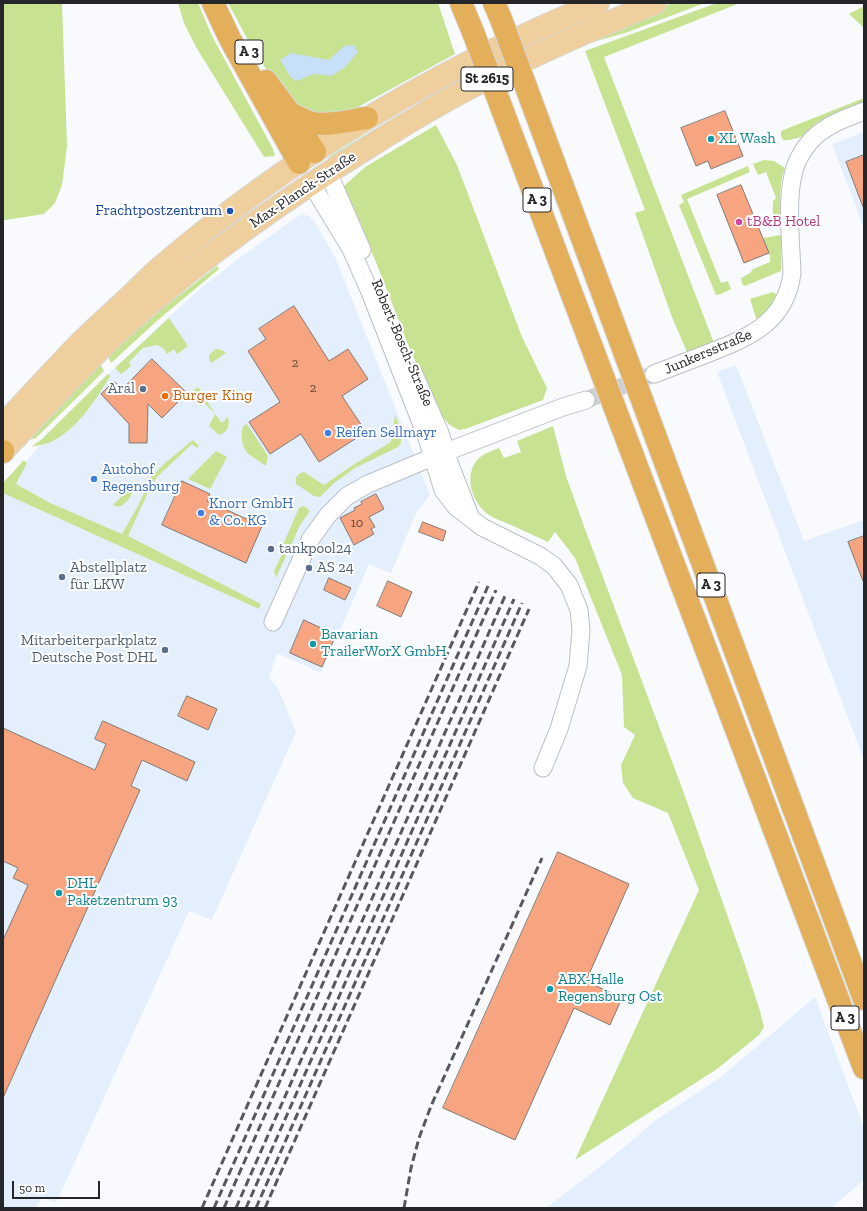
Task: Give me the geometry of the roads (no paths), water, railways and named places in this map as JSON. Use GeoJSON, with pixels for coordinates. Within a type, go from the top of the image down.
{"type":"FeatureCollection","features":[{"type":"Feature","properties":{"kind":"highway"},"geometry":{"type":"LineString","coordinates":[[213,3],[230,39],[307,157]]}},
{"type":"Feature","properties":{"kind":"highway","name":"A 3"},"geometry":{"type":"LineString","coordinates":[[222,3],[240,37],[266,80],[290,113],[307,157]]}},
{"type":"Feature","properties":{"kind":"highway","name":"A 3"},"geometry":{"type":"LineString","coordinates":[[462,3],[864,1068]]}},
{"type":"Feature","properties":{"kind":"highway","name":"A 3"},"geometry":{"type":"LineString","coordinates":[[497,11],[864,999]]}},
{"type":"Feature","properties":{"kind":"highway","name":"A 3"},"geometry":{"type":"LineString","coordinates":[[290,113],[303,120],[314,123],[367,118]]}},
{"type":"Feature","properties":{"kind":"main road","name":"Max-Planck-Straße"},"geometry":{"type":"LineString","coordinates":[[3,425],[79,344],[161,266],[230,211],[307,157],[367,118],[446,73],[547,25],[598,3]]}},
{"type":"Feature","properties":{"kind":"main road","name":"Max-Planck-Straße"},"geometry":{"type":"LineString","coordinates":[[3,452],[98,352],[132,320],[242,232],[319,178],[400,127],[471,87],[569,39],[655,3]]}},
{"type":"Feature","properties":{"kind":"main road"},"geometry":{"type":"LineString","coordinates":[[307,157],[319,178]]}},
{"type":"Feature","properties":{"kind":"street","name":"Junkersstraße"},"geometry":{"type":"LineString","coordinates":[[654,374],[743,340],[760,329],[774,316],[785,299],[791,285],[790,194],[793,174],[798,158],[816,136],[827,127],[840,120],[864,111]]}},
{"type":"Feature","properties":{"kind":"street","name":"Robert-Bosch-Straße"},"geometry":{"type":"LineString","coordinates":[[319,178],[440,433],[439,455],[443,490],[456,507],[482,527],[540,556],[554,566],[569,585],[579,610],[581,630],[578,666],[559,729],[543,768]]}},
{"type":"Feature","properties":{"kind":"street"},"geometry":{"type":"LineString","coordinates":[[272,622],[310,540],[328,515],[347,496],[368,484],[439,455],[563,407],[586,400]]}},
{"type":"Feature","properties":{"kind":"water"},"geometry":{"type":"Polygon","coordinates":[[[354,45],[358,52],[345,67],[332,76],[314,74],[297,81],[291,78],[280,60],[291,53],[329,60],[344,46],[354,45]]]}},
{"type":"Feature","properties":{"kind":"tunnel"},"geometry":{"type":"LineString","coordinates":[[586,400],[654,374]]}},
{"type":"Feature","properties":{"kind":"railway"},"geometry":{"type":"LineString","coordinates":[[202,1208],[479,582]]}},
{"type":"Feature","properties":{"kind":"railway"},"geometry":{"type":"LineString","coordinates":[[214,1208],[488,586]]}},
{"type":"Feature","properties":{"kind":"railway"},"geometry":{"type":"LineString","coordinates":[[224,1208],[496,590]]}},
{"type":"Feature","properties":{"kind":"railway"},"geometry":{"type":"LineString","coordinates":[[236,1208],[505,596]]}},
{"type":"Feature","properties":{"kind":"railway"},"geometry":{"type":"LineString","coordinates":[[246,1208],[514,599]]}},
{"type":"Feature","properties":{"kind":"railway"},"geometry":{"type":"LineString","coordinates":[[256,1208],[522,603]]}},
{"type":"Feature","properties":{"kind":"railway"},"geometry":{"type":"LineString","coordinates":[[265,1208],[529,609]]}},
{"type":"Feature","properties":{"kind":"railway"},"geometry":{"type":"LineString","coordinates":[[404,1208],[411,1168],[419,1138],[431,1106],[542,858]]}},
{"type":"Feature","properties":{"kind":"place","name":"XL Wash"},"geometry":{"type":"Point","coordinates":[711,139]}},
{"type":"Feature","properties":{"kind":"place","name":"Frachtpostzentrum"},"geometry":{"type":"Point","coordinates":[230,211]}},
{"type":"Feature","properties":{"kind":"place","name":"tB&B Hotel"},"geometry":{"type":"Point","coordinates":[739,222]}},
{"type":"Feature","properties":{"kind":"place","name":"Aral"},"geometry":{"type":"Point","coordinates":[143,389]}},
{"type":"Feature","properties":{"kind":"place","name":"Burger King"},"geometry":{"type":"Point","coordinates":[165,396]}},
{"type":"Feature","properties":{"kind":"place","name":"Reifen Sellmayr"},"geometry":{"type":"Point","coordinates":[328,433]}},
{"type":"Feature","properties":{"kind":"place","name":"Autohof Regensburg"},"geometry":{"type":"Point","coordinates":[94,479]}},
{"type":"Feature","properties":{"kind":"place","name":"Knorr GmbH & Co. KG"},"geometry":{"type":"Point","coordinates":[201,513]}},
{"type":"Feature","properties":{"kind":"place","name":"tankpool24"},"geometry":{"type":"Point","coordinates":[271,549]}},
{"type":"Feature","properties":{"kind":"place","name":"AS 24"},"geometry":{"type":"Point","coordinates":[309,568]}},
{"type":"Feature","properties":{"kind":"place","name":"Abstellplatz für LKW"},"geometry":{"type":"Point","coordinates":[62,577]}},
{"type":"Feature","properties":{"kind":"place","name":"Bavarian TrailerWorX GmbH"},"geometry":{"type":"Point","coordinates":[313,644]}},
{"type":"Feature","properties":{"kind":"place","name":"Mitarbeiterparkplatz Deutsche Post DHL"},"geometry":{"type":"Point","coordinates":[165,650]}},
{"type":"Feature","properties":{"kind":"place","name":"DHL Paketzentrum 93"},"geometry":{"type":"Point","coordinates":[59,893]}},
{"type":"Feature","properties":{"kind":"place","name":"ABX-Halle Regensburg Ost"},"geometry":{"type":"Point","coordinates":[550,989]}}]}
